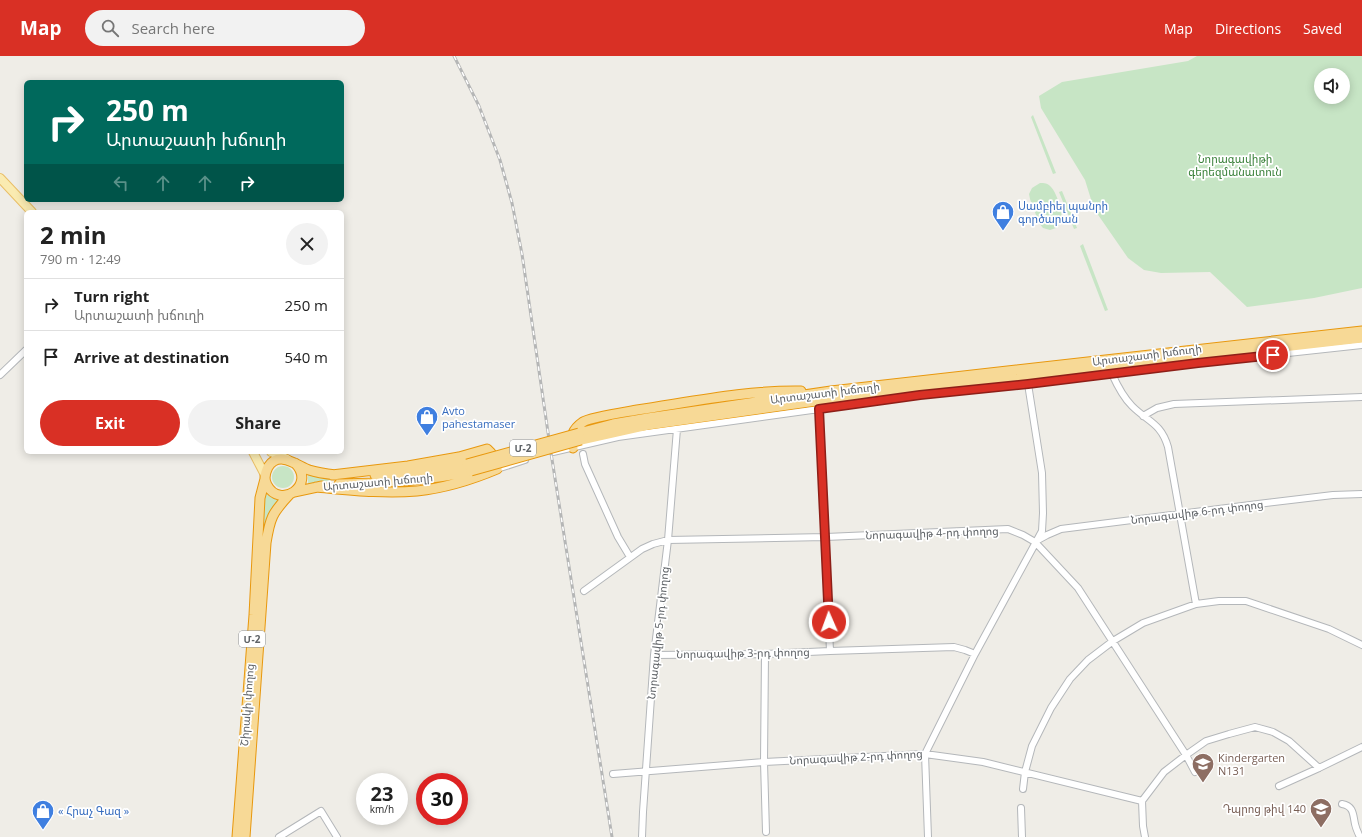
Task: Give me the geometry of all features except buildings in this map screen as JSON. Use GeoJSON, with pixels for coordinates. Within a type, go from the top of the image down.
{"type":"FeatureCollection","features":[{"type":"Feature","properties":{"kind":"highway","name":"Արտաշատի խճուղի"},"geometry":{"type":"LineString","coordinates":[[580,437],[613,424],[831,391],[1362,331]]}},
{"type":"Feature","properties":{"kind":"highway","name":"Արտաշատի խճուղի"},"geometry":{"type":"LineString","coordinates":[[292,461],[311,471],[332,474],[401,475],[469,467],[580,437],[648,425],[830,398],[1362,338]]}},
{"type":"Feature","properties":{"kind":"highway"},"geometry":{"type":"LineString","coordinates":[[573,448],[571,438],[574,431],[585,421],[619,413],[776,390],[831,391]]}},
{"type":"Feature","properties":{"kind":"highway"},"geometry":{"type":"LineString","coordinates":[[316,487],[370,491],[416,491],[475,478],[497,469],[491,453],[487,449],[459,457],[408,466],[332,474]]}},
{"type":"Feature","properties":{"kind":"highway","name":"Մ-2"},"geometry":{"type":"LineString","coordinates":[[265,477],[267,469],[273,462],[282,459],[292,461],[300,470],[302,476],[300,485],[292,493]]}},
{"type":"Feature","properties":{"kind":"highway","name":"Արտաշատի խճուղի"},"geometry":{"type":"LineString","coordinates":[[265,477],[269,488],[273,492],[281,495],[316,487],[339,484],[405,482],[455,474],[469,467]]}},
{"type":"Feature","properties":{"kind":"highway","name":"Շիրակի փողոց"},"geometry":{"type":"LineString","coordinates":[[237,837],[254,614],[259,508],[261,491],[265,477]]}},
{"type":"Feature","properties":{"kind":"highway","name":"Շիրակի փողոց"},"geometry":{"type":"LineString","coordinates":[[245,837],[266,543],[269,526],[273,516],[292,493]]}},
{"type":"Feature","properties":{"kind":"main road"},"geometry":{"type":"LineString","coordinates":[[0,178],[30,210]]}},
{"type":"Feature","properties":{"kind":"main road","name":"Արտաշատի խճուղի"},"geometry":{"type":"LineString","coordinates":[[254,454],[265,477]]}},
{"type":"Feature","properties":{"kind":"main road","name":"Արտաշատի խճուղի"},"geometry":{"type":"LineString","coordinates":[[276,454],[292,461]]}},
{"type":"Feature","properties":{"kind":"street","name":"Արտաշատի խճուղի"},"geometry":{"type":"LineString","coordinates":[[497,469],[551,453],[618,437],[920,395],[1028,384],[1362,345]]}},
{"type":"Feature","properties":{"kind":"street"},"geometry":{"type":"LineString","coordinates":[[0,375],[24,352]]}},
{"type":"Feature","properties":{"kind":"street"},"geometry":{"type":"LineString","coordinates":[[1112,374],[1121,392],[1131,405],[1143,416],[1158,426],[1165,436],[1196,604]]}},
{"type":"Feature","properties":{"kind":"street"},"geometry":{"type":"LineString","coordinates":[[928,837],[925,754],[975,654],[1042,531],[1042,473],[1028,384]]}},
{"type":"Feature","properties":{"kind":"street"},"geometry":{"type":"LineString","coordinates":[[1143,416],[1157,408],[1174,404],[1362,396]]}},
{"type":"Feature","properties":{"kind":"street"},"geometry":{"type":"LineString","coordinates":[[819,409],[830,651]]}},
{"type":"Feature","properties":{"kind":"street","name":"Նորագավիթ 5-րդ փողոց"},"geometry":{"type":"LineString","coordinates":[[642,837],[645,771],[654,655],[668,540],[676,429]]}},
{"type":"Feature","properties":{"kind":"street"},"geometry":{"type":"LineString","coordinates":[[582,454],[585,464],[618,537],[630,557]]}},
{"type":"Feature","properties":{"kind":"street","name":"Նորագավիթ 6-րդ փողոց"},"geometry":{"type":"LineString","coordinates":[[1035,542],[1061,529],[1325,496],[1362,494]]}},
{"type":"Feature","properties":{"kind":"street","name":"Նորագավիթ 4-րդ փողոց"},"geometry":{"type":"LineString","coordinates":[[584,591],[630,557],[653,544],[668,540],[826,537],[1008,530],[1023,535],[1035,542],[1078,588],[1186,755],[1195,772]]}},
{"type":"Feature","properties":{"kind":"street"},"geometry":{"type":"LineString","coordinates":[[1023,789],[1025,772],[1032,746],[1051,708],[1070,679],[1088,660],[1113,641],[1143,623],[1196,604],[1219,601],[1246,601],[1329,629],[1362,645]]}},
{"type":"Feature","properties":{"kind":"street","name":"Նորագավիթ 3-րդ փողոց"},"geometry":{"type":"LineString","coordinates":[[654,655],[765,654],[954,647],[975,654]]}},
{"type":"Feature","properties":{"kind":"street"},"geometry":{"type":"LineString","coordinates":[[765,654],[764,762],[766,832]]}},
{"type":"Feature","properties":{"kind":"street"},"geometry":{"type":"LineString","coordinates":[[1145,837],[1142,801],[1164,772],[1206,741],[1255,727],[1273,732],[1289,741],[1319,768]]}},
{"type":"Feature","properties":{"kind":"street"},"geometry":{"type":"LineString","coordinates":[[1279,786],[1362,747]]}},
{"type":"Feature","properties":{"kind":"street","name":"Նորագավիթ 2-րդ փողոց"},"geometry":{"type":"LineString","coordinates":[[613,774],[764,762],[925,754],[983,762],[1142,801]]}},
{"type":"Feature","properties":{"kind":"street"},"geometry":{"type":"LineString","coordinates":[[1342,804],[1348,805],[1352,810],[1355,825],[1360,837]]}},
{"type":"Feature","properties":{"kind":"street"},"geometry":{"type":"LineString","coordinates":[[1021,808],[1022,837]]}},
{"type":"Feature","properties":{"kind":"street"},"geometry":{"type":"LineString","coordinates":[[278,837],[321,811],[337,837]]}},
{"type":"Feature","properties":{"kind":"green space","name":"Նորագավիթի գերեզմանատուն"},"geometry":{"type":"Polygon","coordinates":[[[1197,56],[1362,56],[1362,288],[1314,298],[1247,307],[1210,272],[1161,273],[1144,270],[1128,258],[1094,209],[1085,180],[1041,108],[1039,96],[1062,82],[1188,61],[1197,56]]]}},
{"type":"Feature","properties":{"kind":"green space"},"geometry":{"type":"Polygon","coordinates":[[[1033,115],[1056,173],[1053,174],[1031,117],[1033,115]]]}},
{"type":"Feature","properties":{"kind":"green space"},"geometry":{"type":"Polygon","coordinates":[[[1040,183],[1047,184],[1051,187],[1056,194],[1061,210],[1061,223],[1056,228],[1050,230],[1043,228],[1039,223],[1030,199],[1029,194],[1032,188],[1040,183]]]}},
{"type":"Feature","properties":{"kind":"green space"},"geometry":{"type":"Polygon","coordinates":[[[1062,191],[1077,228],[1074,229],[1059,192],[1062,191]]]}},
{"type":"Feature","properties":{"kind":"green space"},"geometry":{"type":"Polygon","coordinates":[[[1083,244],[1108,310],[1105,311],[1080,246],[1083,244]]]}},
{"type":"Feature","properties":{"kind":"green space"},"geometry":{"type":"Polygon","coordinates":[[[283,466],[287,467],[293,473],[293,481],[287,487],[283,488],[279,487],[273,481],[272,477],[273,473],[279,467],[283,466]]]}},
{"type":"Feature","properties":{"kind":"green space"},"geometry":{"type":"Polygon","coordinates":[[[308,474],[325,478],[338,479],[308,484],[308,474]]]}},
{"type":"Feature","properties":{"kind":"green space"},"geometry":{"type":"Polygon","coordinates":[[[265,493],[279,501],[266,524],[263,524],[265,493]]]}},
{"type":"Feature","properties":{"kind":"railway"},"geometry":{"type":"LineString","coordinates":[[454,56],[479,106],[500,160],[512,203],[522,254],[551,453],[612,837]]}},
{"type":"Feature","properties":{"kind":"place","name":"Սամբիել պանրի գործարան"},"geometry":{"type":"Point","coordinates":[1003,232]}},
{"type":"Feature","properties":{"kind":"place","name":"Avto pahestamaser"},"geometry":{"type":"Point","coordinates":[427,436]}},
{"type":"Feature","properties":{"kind":"place","name":"Kindergarten N131"},"geometry":{"type":"Point","coordinates":[1203,784]}},
{"type":"Feature","properties":{"kind":"place","name":"Դպրոց թիվ 140"},"geometry":{"type":"Point","coordinates":[1321,828]}},
{"type":"Feature","properties":{"kind":"place","name":"« Հրաչ Գազ »"},"geometry":{"type":"Point","coordinates":[43,830]}},
{"type":"Feature","properties":{"kind":"route"},"geometry":{"type":"LineString","coordinates":[[829,622],[819,409],[920,395],[1028,384],[1273,355]]}}]}
